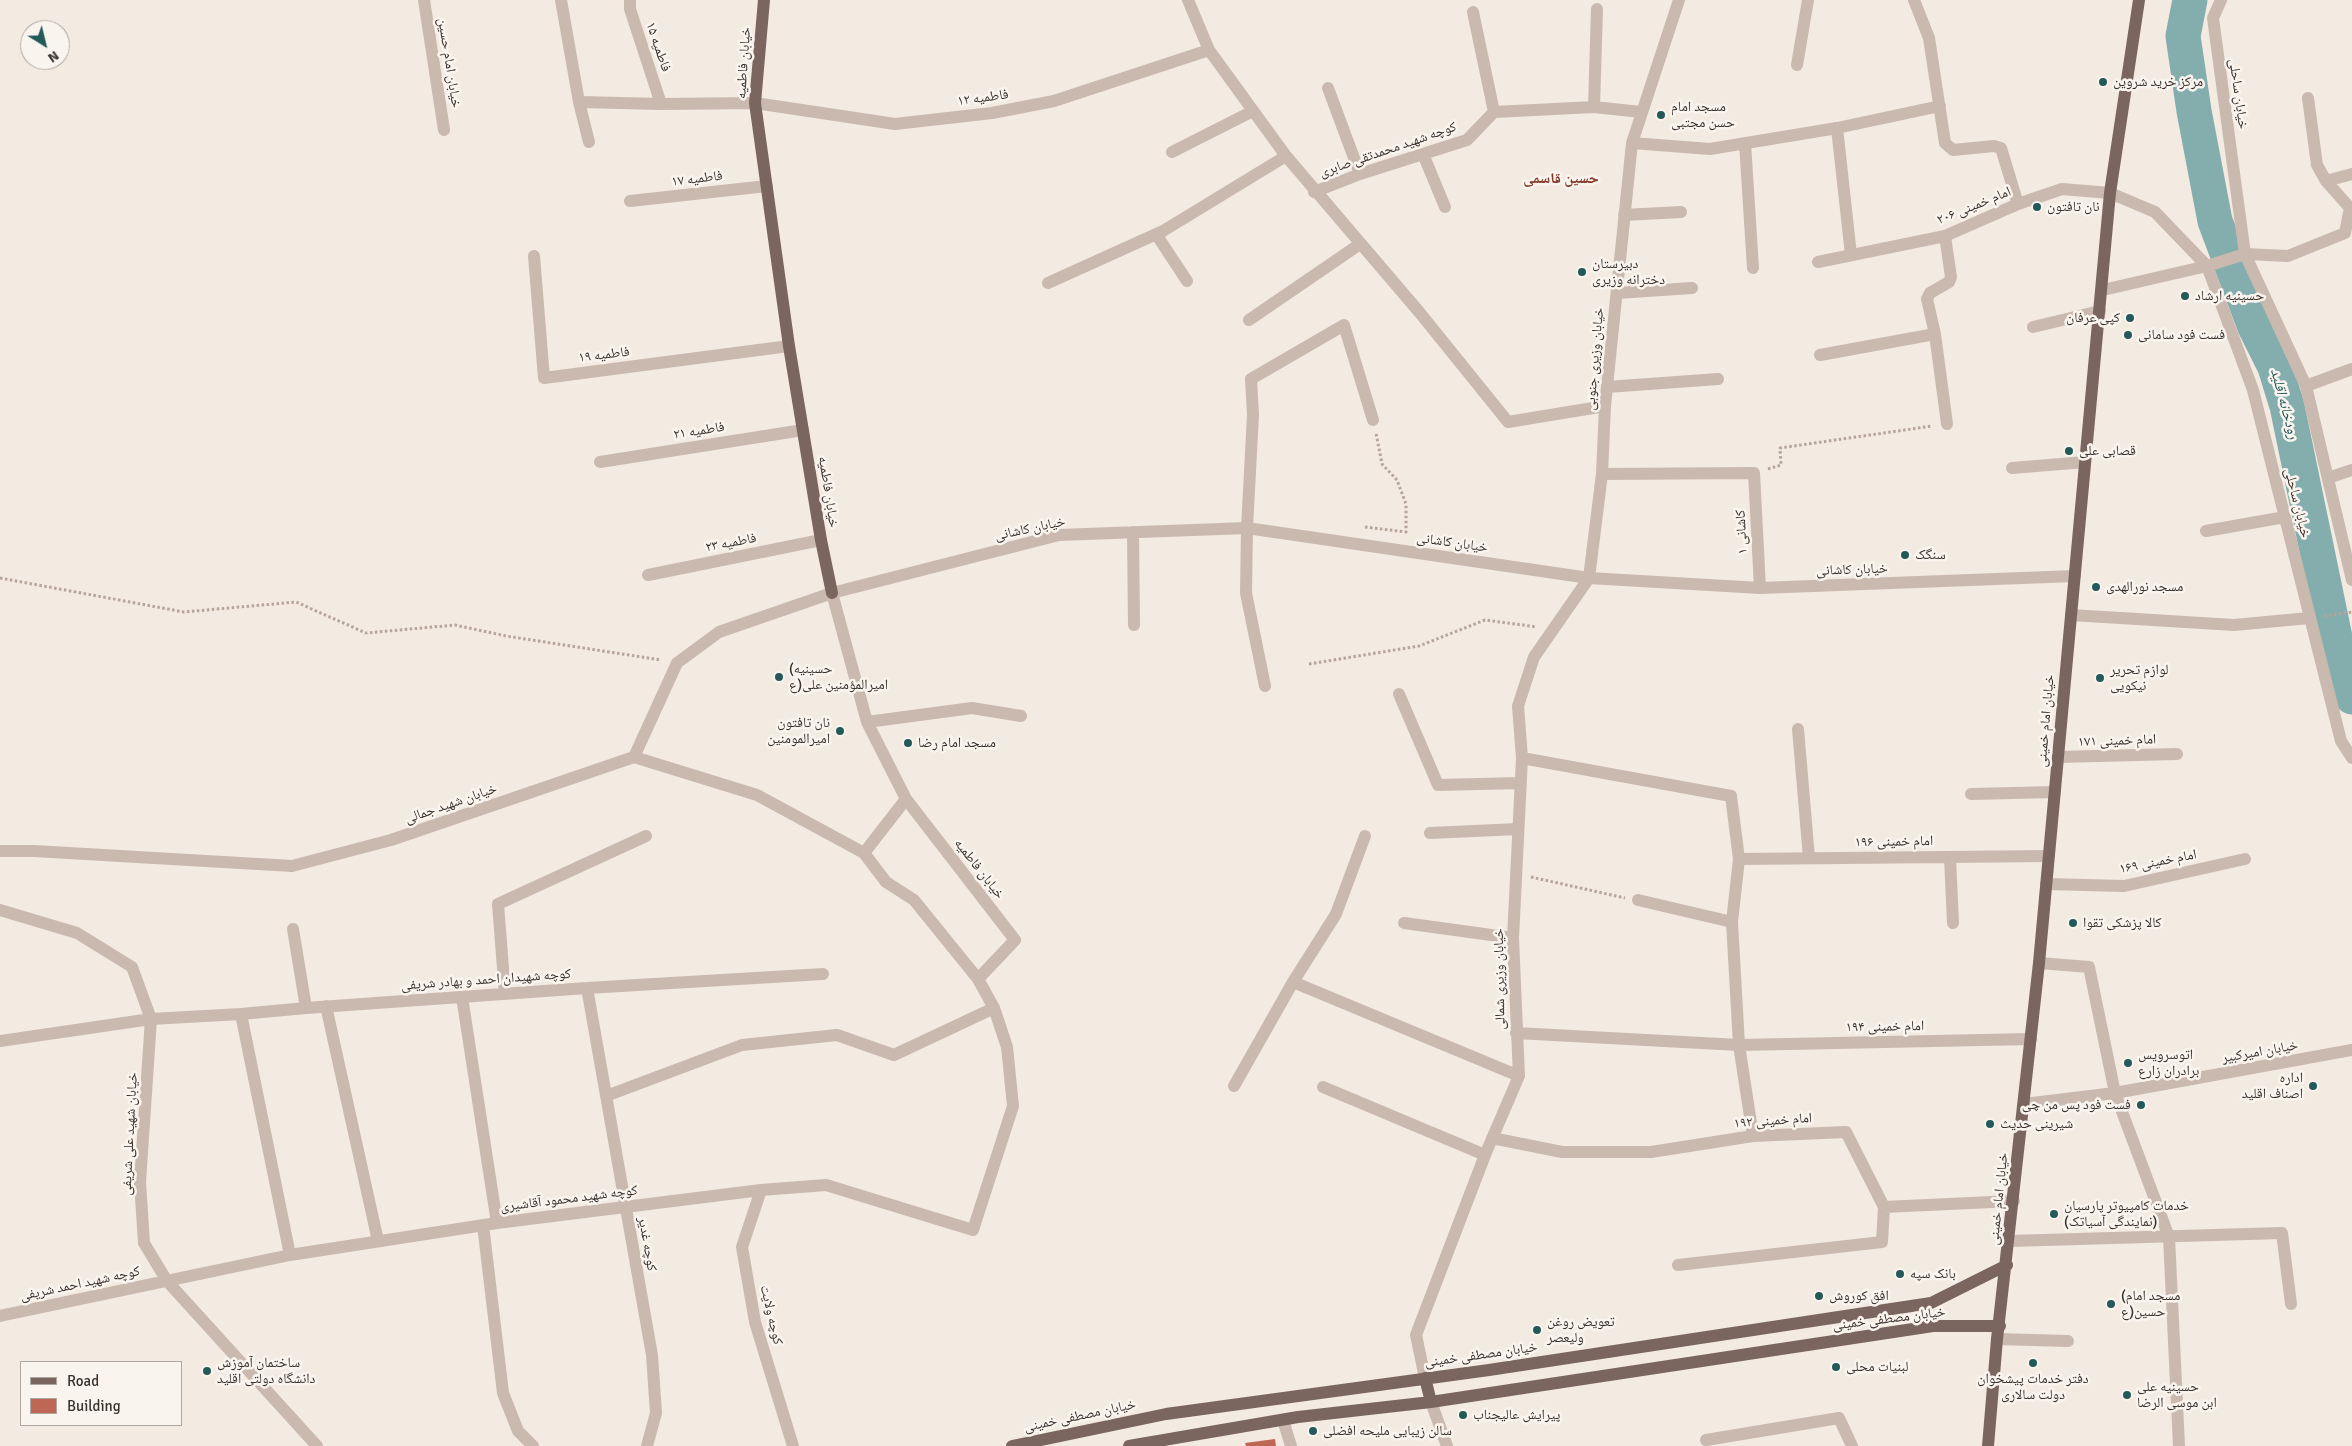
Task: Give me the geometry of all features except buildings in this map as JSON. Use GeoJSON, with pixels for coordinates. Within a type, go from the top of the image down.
{"type":"FeatureCollection","features":[{"type":"Feature","properties":{"kind":"main road","name":"خیابان فاطمیه"},"geometry":{"type":"LineString","coordinates":[[764,0],[755,103],[789,346],[820,540],[832,593]]}},
{"type":"Feature","properties":{"kind":"main road","name":"خیابان امام خمینی"},"geometry":{"type":"LineString","coordinates":[[1988,1446],[2039,963],[2103,290],[2110,193],[2140,0]]}},
{"type":"Feature","properties":{"kind":"main road","name":"خیابان مصطفی خمینی"},"geometry":{"type":"LineString","coordinates":[[1012,1446],[1166,1414],[1424,1378],[1931,1302],[2007,1265]]}},
{"type":"Feature","properties":{"kind":"main road"},"geometry":{"type":"LineString","coordinates":[[1931,1302],[1933,1326]]}},
{"type":"Feature","properties":{"kind":"main road","name":"خیابان مصطفی خمینی"},"geometry":{"type":"LineString","coordinates":[[1129,1446],[1155,1444],[1283,1420],[1430,1402],[1933,1326],[2000,1326]]}},
{"type":"Feature","properties":{"kind":"main road"},"geometry":{"type":"LineString","coordinates":[[1424,1378],[1430,1402]]}},
{"type":"Feature","properties":{"kind":"street","name":"خیابان امام حسین"},"geometry":{"type":"LineString","coordinates":[[424,0],[444,130]]}},
{"type":"Feature","properties":{"kind":"street"},"geometry":{"type":"LineString","coordinates":[[562,0],[579,102],[589,142]]}},
{"type":"Feature","properties":{"kind":"street","name":"فاطمیه ۱۵"},"geometry":{"type":"LineString","coordinates":[[630,0],[630,8],[661,104]]}},
{"type":"Feature","properties":{"kind":"street"},"geometry":{"type":"LineString","coordinates":[[1188,0],[1209,50],[1286,156],[1314,192],[1420,313],[1508,422],[1605,406]]}},
{"type":"Feature","properties":{"kind":"street","name":"خیابان وزیری جنوبی"},"geometry":{"type":"LineString","coordinates":[[1589,578],[1602,474],[1605,406],[1632,143],[1679,0]]}},
{"type":"Feature","properties":{"kind":"street"},"geometry":{"type":"LineString","coordinates":[[1797,65],[1808,0]]}},
{"type":"Feature","properties":{"kind":"street"},"geometry":{"type":"LineString","coordinates":[[1914,0],[1929,38],[1945,143],[1953,150],[1994,146],[2001,148],[2018,204]]}},
{"type":"Feature","properties":{"kind":"street","name":"خیابان ساحلی"},"geometry":{"type":"LineString","coordinates":[[2221,0],[2213,18],[2239,256],[2306,386],[2352,580]]}},
{"type":"Feature","properties":{"kind":"street"},"geometry":{"type":"LineString","coordinates":[[1594,107],[1597,9]]}},
{"type":"Feature","properties":{"kind":"street"},"geometry":{"type":"LineString","coordinates":[[1473,12],[1494,112],[1594,107],[1641,112]]}},
{"type":"Feature","properties":{"kind":"street","name":"فاطمیه ۱۲"},"geometry":{"type":"LineString","coordinates":[[755,103],[895,124],[992,113],[1054,101],[1209,50]]}},
{"type":"Feature","properties":{"kind":"street"},"geometry":{"type":"LineString","coordinates":[[1328,88],[1360,174]]}},
{"type":"Feature","properties":{"kind":"street"},"geometry":{"type":"LineString","coordinates":[[2103,290],[2239,256],[2288,256],[2345,233],[2350,208],[2326,181],[2317,165],[2308,98]]}},
{"type":"Feature","properties":{"kind":"street"},"geometry":{"type":"LineString","coordinates":[[579,102],[661,104],[755,103]]}},
{"type":"Feature","properties":{"kind":"street"},"geometry":{"type":"LineString","coordinates":[[1632,143],[1710,149],[1837,128],[1940,106]]}},
{"type":"Feature","properties":{"kind":"street"},"geometry":{"type":"LineString","coordinates":[[1172,152],[1253,111]]}},
{"type":"Feature","properties":{"kind":"street","name":"کوچه شهید محمدتقی صابری"},"geometry":{"type":"LineString","coordinates":[[1314,192],[1360,174],[1466,140],[1494,112]]}},
{"type":"Feature","properties":{"kind":"street"},"geometry":{"type":"LineString","coordinates":[[1837,128],[1851,255]]}},
{"type":"Feature","properties":{"kind":"street"},"geometry":{"type":"LineString","coordinates":[[1745,143],[1753,268]]}},
{"type":"Feature","properties":{"kind":"street"},"geometry":{"type":"LineString","coordinates":[[1423,154],[1445,207]]}},
{"type":"Feature","properties":{"kind":"street"},"geometry":{"type":"LineString","coordinates":[[1048,283],[1156,234],[1286,156]]}},
{"type":"Feature","properties":{"kind":"street"},"geometry":{"type":"LineString","coordinates":[[2326,181],[2352,174]]}},
{"type":"Feature","properties":{"kind":"street","name":"فاطمیه ۱۷"},"geometry":{"type":"LineString","coordinates":[[630,202],[767,186]]}},
{"type":"Feature","properties":{"kind":"street","name":"امام خمینی ۲۰۶"},"geometry":{"type":"LineString","coordinates":[[1818,262],[1945,236],[2018,204],[2062,189],[2110,193],[2155,212],[2210,264]]}},
{"type":"Feature","properties":{"kind":"street"},"geometry":{"type":"LineString","coordinates":[[1624,215],[1681,212]]}},
{"type":"Feature","properties":{"kind":"street"},"geometry":{"type":"LineString","coordinates":[[1156,234],[1187,282]]}},
{"type":"Feature","properties":{"kind":"street"},"geometry":{"type":"LineString","coordinates":[[1945,236],[1951,277],[1949,282],[1930,293],[1927,299],[1935,334],[1947,424]]}},
{"type":"Feature","properties":{"kind":"street"},"geometry":{"type":"LineString","coordinates":[[1249,320],[1360,244]]}},
{"type":"Feature","properties":{"kind":"street","name":"فاطمیه ۱۹"},"geometry":{"type":"LineString","coordinates":[[534,256],[544,378],[789,346]]}},
{"type":"Feature","properties":{"kind":"street","name":"خیابان ساحلی"},"geometry":{"type":"LineString","coordinates":[[2210,264],[2253,390],[2312,617],[2341,741],[2352,758]]}},
{"type":"Feature","properties":{"kind":"street"},"geometry":{"type":"LineString","coordinates":[[1617,293],[1692,288]]}},
{"type":"Feature","properties":{"kind":"street"},"geometry":{"type":"LineString","coordinates":[[2033,327],[2100,311]]}},
{"type":"Feature","properties":{"kind":"street"},"geometry":{"type":"LineString","coordinates":[[1265,686],[1246,593],[1247,528],[1253,416],[1252,380],[1344,325],[1373,420]]}},
{"type":"Feature","properties":{"kind":"street"},"geometry":{"type":"LineString","coordinates":[[1820,355],[1935,334]]}},
{"type":"Feature","properties":{"kind":"street"},"geometry":{"type":"LineString","coordinates":[[2306,386],[2352,369]]}},
{"type":"Feature","properties":{"kind":"street"},"geometry":{"type":"LineString","coordinates":[[1607,387],[1718,379]]}},
{"type":"Feature","properties":{"kind":"street","name":"فاطمیه ۲۱"},"geometry":{"type":"LineString","coordinates":[[600,462],[803,430]]}},
{"type":"Feature","properties":{"kind":"street"},"geometry":{"type":"LineString","coordinates":[[2012,468],[2086,462]]}},
{"type":"Feature","properties":{"kind":"street"},"geometry":{"type":"LineString","coordinates":[[2328,478],[2352,470]]}},
{"type":"Feature","properties":{"kind":"street"},"geometry":{"type":"LineString","coordinates":[[1602,474],[1754,474]]}},
{"type":"Feature","properties":{"kind":"street","name":"کاشانی ۱"},"geometry":{"type":"LineString","coordinates":[[1754,474],[1760,588]]}},
{"type":"Feature","properties":{"kind":"street"},"geometry":{"type":"LineString","coordinates":[[2206,531],[2285,517]]}},
{"type":"Feature","properties":{"kind":"street","name":"خیابان کاشانی"},"geometry":{"type":"LineString","coordinates":[[832,593],[1059,535],[1247,528],[1589,578],[1760,588],[2075,576]]}},
{"type":"Feature","properties":{"kind":"street"},"geometry":{"type":"LineString","coordinates":[[1134,532],[1134,625]]}},
{"type":"Feature","properties":{"kind":"street","name":"فاطمیه ۲۳"},"geometry":{"type":"LineString","coordinates":[[648,575],[820,540]]}},
{"type":"Feature","properties":{"kind":"street","name":"خیابان وزیری شمالی"},"geometry":{"type":"LineString","coordinates":[[1424,1378],[1416,1335],[1485,1155],[1519,1076],[1513,938],[1522,758],[1518,706],[1534,657],[1589,578]]}},
{"type":"Feature","properties":{"kind":"street"},"geometry":{"type":"LineString","coordinates":[[606,1096],[742,1046],[837,1035],[894,1054],[994,1008],[978,979],[914,900],[886,882],[864,853],[757,795],[634,756],[677,663],[719,632],[832,593]]}},
{"type":"Feature","properties":{"kind":"street","name":"خیابان فاطمیه"},"geometry":{"type":"LineString","coordinates":[[832,593],[867,722],[906,800],[1015,940],[978,979]]}},
{"type":"Feature","properties":{"kind":"street"},"geometry":{"type":"LineString","coordinates":[[2071,615],[2234,625],[2312,617]]}},
{"type":"Feature","properties":{"kind":"street"},"geometry":{"type":"LineString","coordinates":[[1399,694],[1438,785],[1520,783]]}},
{"type":"Feature","properties":{"kind":"street"},"geometry":{"type":"LineString","coordinates":[[867,722],[972,708],[1021,716]]}},
{"type":"Feature","properties":{"kind":"street"},"geometry":{"type":"LineString","coordinates":[[1798,729],[1810,858]]}},
{"type":"Feature","properties":{"kind":"street","name":"امام خمینی ۱۷۱"},"geometry":{"type":"LineString","coordinates":[[2058,757],[2177,754]]}},
{"type":"Feature","properties":{"kind":"street","name":"خیابان شهید جمالی"},"geometry":{"type":"LineString","coordinates":[[0,851],[34,851],[292,866],[391,840],[634,756]]}},
{"type":"Feature","properties":{"kind":"street"},"geometry":{"type":"LineString","coordinates":[[1522,758],[1731,796],[1738,859],[1732,922],[1739,1045],[1753,1136]]}},
{"type":"Feature","properties":{"kind":"street"},"geometry":{"type":"LineString","coordinates":[[1971,794],[2055,792]]}},
{"type":"Feature","properties":{"kind":"street"},"geometry":{"type":"LineString","coordinates":[[864,853],[906,800]]}},
{"type":"Feature","properties":{"kind":"street"},"geometry":{"type":"LineString","coordinates":[[1430,833],[1518,829]]}},
{"type":"Feature","properties":{"kind":"street"},"geometry":{"type":"LineString","coordinates":[[505,994],[498,904],[646,836]]}},
{"type":"Feature","properties":{"kind":"street"},"geometry":{"type":"LineString","coordinates":[[1234,1086],[1293,982],[1336,914],[1365,836]]}},
{"type":"Feature","properties":{"kind":"street","name":"امام خمینی ۱۹۶"},"geometry":{"type":"LineString","coordinates":[[1738,859],[2049,856]]}},
{"type":"Feature","properties":{"kind":"street"},"geometry":{"type":"LineString","coordinates":[[1950,857],[1953,923]]}},
{"type":"Feature","properties":{"kind":"street","name":"امام خمینی ۱۶۹"},"geometry":{"type":"LineString","coordinates":[[2046,884],[2124,886],[2246,859]]}},
{"type":"Feature","properties":{"kind":"street"},"geometry":{"type":"LineString","coordinates":[[1638,900],[1732,922]]}},
{"type":"Feature","properties":{"kind":"street","name":"خیابان شهید علی شریفی"},"geometry":{"type":"LineString","coordinates":[[0,910],[77,933],[132,967],[151,1019],[140,1182],[144,1243],[167,1281],[317,1446]]}},
{"type":"Feature","properties":{"kind":"street"},"geometry":{"type":"LineString","coordinates":[[1404,923],[1513,938]]}},
{"type":"Feature","properties":{"kind":"street"},"geometry":{"type":"LineString","coordinates":[[294,929],[306,1008]]}},
{"type":"Feature","properties":{"kind":"street"},"geometry":{"type":"LineString","coordinates":[[2039,963],[2089,967],[2115,1093],[2169,1238],[2179,1446]]}},
{"type":"Feature","properties":{"kind":"street","name":"کوچه شهیدان احمد و بهادر شریفی"},"geometry":{"type":"LineString","coordinates":[[0,1041],[151,1019],[587,988],[823,974]]}},
{"type":"Feature","properties":{"kind":"street"},"geometry":{"type":"LineString","coordinates":[[1293,982],[1519,1076]]}},
{"type":"Feature","properties":{"kind":"street","name":"کوچه غدیر"},"geometry":{"type":"LineString","coordinates":[[587,988],[652,1355],[656,1413],[647,1446]]}},
{"type":"Feature","properties":{"kind":"street"},"geometry":{"type":"LineString","coordinates":[[462,997],[497,1223]]}},
{"type":"Feature","properties":{"kind":"street"},"geometry":{"type":"LineString","coordinates":[[326,1006],[378,1241]]}},
{"type":"Feature","properties":{"kind":"street","name":"کوچه شهید محمود آقاشیری"},"geometry":{"type":"LineString","coordinates":[[167,1281],[290,1254],[483,1225],[761,1190],[826,1185],[973,1230],[1013,1106],[1006,1048],[994,1008]]}},
{"type":"Feature","properties":{"kind":"street"},"geometry":{"type":"LineString","coordinates":[[241,1014],[290,1254]]}},
{"type":"Feature","properties":{"kind":"street","name":"امام خمینی ۱۹۴"},"geometry":{"type":"LineString","coordinates":[[1516,1034],[1739,1045],[2031,1039]]}},
{"type":"Feature","properties":{"kind":"street","name":"خیابان امیرکبیر"},"geometry":{"type":"LineString","coordinates":[[2024,1104],[2115,1093],[2352,1050]]}},
{"type":"Feature","properties":{"kind":"street"},"geometry":{"type":"LineString","coordinates":[[1323,1087],[1485,1155]]}},
{"type":"Feature","properties":{"kind":"street","name":"امام خمینی ۱۹۲"},"geometry":{"type":"LineString","coordinates":[[1492,1138],[1562,1152],[1641,1152],[1753,1136],[1846,1132],[1884,1207]]}},
{"type":"Feature","properties":{"kind":"street","name":"کوچه ولایت"},"geometry":{"type":"LineString","coordinates":[[761,1190],[742,1247],[755,1322],[793,1446]]}},
{"type":"Feature","properties":{"kind":"street"},"geometry":{"type":"LineString","coordinates":[[1678,1266],[1882,1242],[1884,1207],[2014,1202]]}},
{"type":"Feature","properties":{"kind":"street"},"geometry":{"type":"LineString","coordinates":[[483,1225],[503,1393],[518,1431],[533,1446]]}},
{"type":"Feature","properties":{"kind":"street"},"geometry":{"type":"LineString","coordinates":[[2010,1241],[2169,1238],[2282,1232],[2291,1304]]}},
{"type":"Feature","properties":{"kind":"street","name":"کوچه شهید احمد شریفی"},"geometry":{"type":"LineString","coordinates":[[0,1316],[167,1281]]}},
{"type":"Feature","properties":{"kind":"street"},"geometry":{"type":"LineString","coordinates":[[1998,1339],[2068,1341]]}},
{"type":"Feature","properties":{"kind":"street"},"geometry":{"type":"LineString","coordinates":[[1430,1402],[1447,1446]]}},
{"type":"Feature","properties":{"kind":"street"},"geometry":{"type":"LineString","coordinates":[[1706,1440],[1839,1418],[1852,1446]]}},
{"type":"Feature","properties":{"kind":"street"},"geometry":{"type":"LineString","coordinates":[[1283,1420],[1291,1446]]}},
{"type":"Feature","properties":{"kind":"path"},"geometry":{"type":"LineString","coordinates":[[1359,544],[1362,527],[1406,532],[1406,504],[1397,480],[1382,464],[1373,420]]}},
{"type":"Feature","properties":{"kind":"path"},"geometry":{"type":"LineString","coordinates":[[1754,474],[1781,465],[1780,448],[1947,424]]}},
{"type":"Feature","properties":{"kind":"path"},"geometry":{"type":"LineString","coordinates":[[0,578],[184,612],[296,602],[366,633],[455,625],[506,636],[677,663]]}},
{"type":"Feature","properties":{"kind":"path"},"geometry":{"type":"LineString","coordinates":[[2312,617],[2351,612]]}},
{"type":"Feature","properties":{"kind":"path"},"geometry":{"type":"LineString","coordinates":[[1309,664],[1419,646],[1485,620],[1553,629]]}},
{"type":"Feature","properties":{"kind":"path"},"geometry":{"type":"LineString","coordinates":[[1516,873],[1638,900]]}},
{"type":"Feature","properties":{"kind":"waterway","name":"رودخانه اقلید"},"geometry":{"type":"LineString","coordinates":[[2190,0],[2183,36],[2194,111],[2215,221],[2255,327],[2275,367],[2287,406],[2344,681],[2352,697]]}},
{"type":"Feature","properties":{"kind":"place","name":"مرکز خرید شروین"},"geometry":{"type":"Point","coordinates":[2103,82]}},
{"type":"Feature","properties":{"kind":"place","name":"مسجد امام حسن مجتبی"},"geometry":{"type":"Point","coordinates":[1661,115]}},
{"type":"Feature","properties":{"kind":"place","name":"نان تافتون"},"geometry":{"type":"Point","coordinates":[2037,207]}},
{"type":"Feature","properties":{"kind":"place","name":"دبیرستان دخترانه وزیری"},"geometry":{"type":"Point","coordinates":[1582,272]}},
{"type":"Feature","properties":{"kind":"place","name":"حسینیه ارشاد"},"geometry":{"type":"Point","coordinates":[2185,296]}},
{"type":"Feature","properties":{"kind":"place","name":"کپی عرفان"},"geometry":{"type":"Point","coordinates":[2130,318]}},
{"type":"Feature","properties":{"kind":"place","name":"فست فود سامانی"},"geometry":{"type":"Point","coordinates":[2128,335]}},
{"type":"Feature","properties":{"kind":"place","name":"قصابی علی"},"geometry":{"type":"Point","coordinates":[2069,451]}},
{"type":"Feature","properties":{"kind":"place","name":"سنگک"},"geometry":{"type":"Point","coordinates":[1905,555]}},
{"type":"Feature","properties":{"kind":"place","name":"مسجد نورالهدی"},"geometry":{"type":"Point","coordinates":[2096,587]}},
{"type":"Feature","properties":{"kind":"place","name":"(حسینیه امیرالمؤمنین علی(ع"},"geometry":{"type":"Point","coordinates":[779,677]}},
{"type":"Feature","properties":{"kind":"place","name":"لوازم تحریر نیکویی"},"geometry":{"type":"Point","coordinates":[2100,678]}},
{"type":"Feature","properties":{"kind":"place","name":"نان تافتون امیرالمومنین"},"geometry":{"type":"Point","coordinates":[840,731]}},
{"type":"Feature","properties":{"kind":"place","name":"مسجد امام رضا"},"geometry":{"type":"Point","coordinates":[908,743]}},
{"type":"Feature","properties":{"kind":"place","name":"کالا پزشکی تقوا"},"geometry":{"type":"Point","coordinates":[2073,923]}},
{"type":"Feature","properties":{"kind":"place","name":"اتوسرویس برادران زارع"},"geometry":{"type":"Point","coordinates":[2128,1063]}},
{"type":"Feature","properties":{"kind":"place","name":"اداره اصناف اقلید"},"geometry":{"type":"Point","coordinates":[2313,1086]}},
{"type":"Feature","properties":{"kind":"place","name":"فست فود پس من چی"},"geometry":{"type":"Point","coordinates":[2141,1105]}},
{"type":"Feature","properties":{"kind":"place","name":"شیرینی حدیث"},"geometry":{"type":"Point","coordinates":[1990,1124]}},
{"type":"Feature","properties":{"kind":"place","name":"خدمات کامپیوتر پارسیان (نمایندگی آسیاتک)"},"geometry":{"type":"Point","coordinates":[2054,1214]}},
{"type":"Feature","properties":{"kind":"place","name":"بانک سپه"},"geometry":{"type":"Point","coordinates":[1900,1274]}},
{"type":"Feature","properties":{"kind":"place","name":"افق کوروش"},"geometry":{"type":"Point","coordinates":[1819,1296]}},
{"type":"Feature","properties":{"kind":"place","name":"(مسجد امام حسین(ع"},"geometry":{"type":"Point","coordinates":[2111,1304]}},
{"type":"Feature","properties":{"kind":"place","name":"تعویض روغن ولیعصر"},"geometry":{"type":"Point","coordinates":[1537,1330]}},
{"type":"Feature","properties":{"kind":"place","name":"دفتر خدمات پیشخوان دولت سالاری"},"geometry":{"type":"Point","coordinates":[2033,1363]}},
{"type":"Feature","properties":{"kind":"place","name":"لبنیات محلی"},"geometry":{"type":"Point","coordinates":[1836,1367]}},
{"type":"Feature","properties":{"kind":"place","name":"ساختمان آموزش دانشگاه دولتی اقلید"},"geometry":{"type":"Point","coordinates":[207,1371]}},
{"type":"Feature","properties":{"kind":"place","name":"حسینیه علی ابن موسی الرضا"},"geometry":{"type":"Point","coordinates":[2127,1395]}},
{"type":"Feature","properties":{"kind":"place","name":"پیرایش عالیجناب"},"geometry":{"type":"Point","coordinates":[1463,1415]}},
{"type":"Feature","properties":{"kind":"place","name":"سالن زیبایی ملیحه افضلی"},"geometry":{"type":"Point","coordinates":[1313,1431]}},
{"type":"Feature","properties":{"kind":"district","name":"حسین قاسمی"},"geometry":{"type":"Point","coordinates":[1561,179]}}]}
